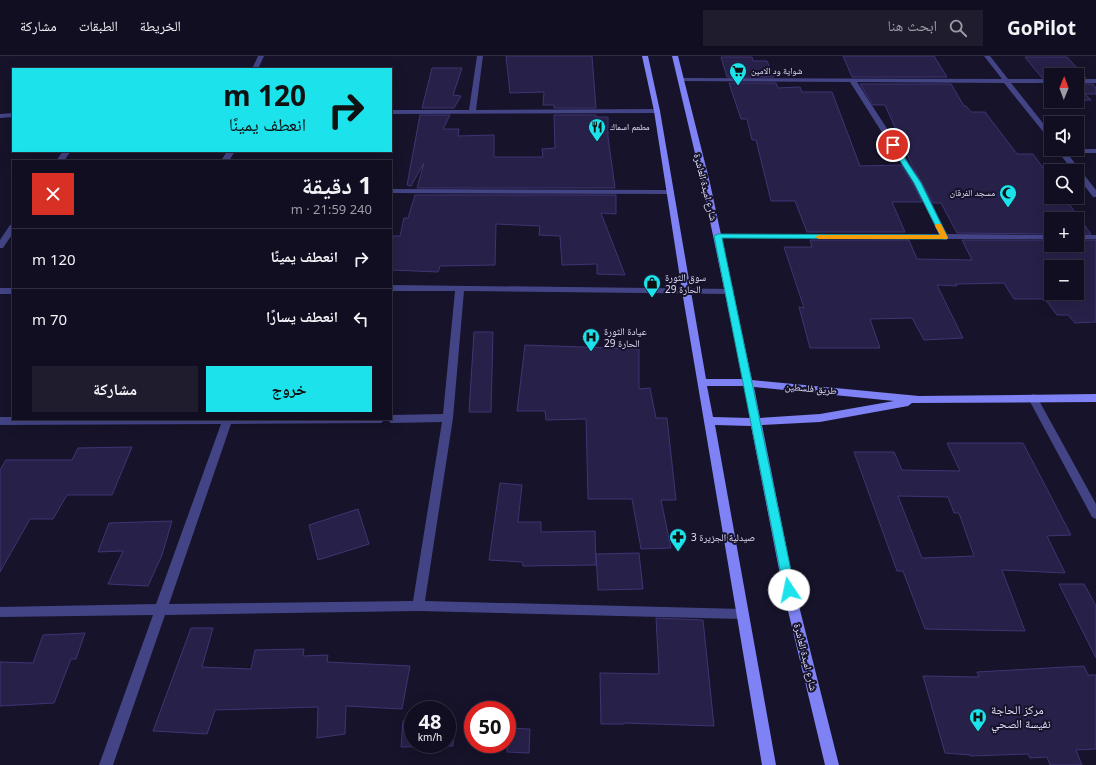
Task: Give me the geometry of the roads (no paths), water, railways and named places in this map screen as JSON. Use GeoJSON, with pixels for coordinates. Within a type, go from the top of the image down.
{"type":"FeatureCollection","features":[{"type":"Feature","properties":{"kind":"main road"},"geometry":{"type":"LineString","coordinates":[[645,56],[657,112],[686,291],[769,765]]}},
{"type":"Feature","properties":{"kind":"main road","name":"شارع امبدة العاشرة"},"geometry":{"type":"LineString","coordinates":[[675,56],[730,291],[789,590],[832,765]]}},
{"type":"Feature","properties":{"kind":"main road","name":"طريق فلسطين"},"geometry":{"type":"LineString","coordinates":[[702,382],[749,383],[920,400],[1096,398]]}},
{"type":"Feature","properties":{"kind":"main road","name":"طريق فلسطين"},"geometry":{"type":"LineString","coordinates":[[709,421],[756,422],[820,418],[920,400]]}},
{"type":"Feature","properties":{"kind":"street"},"geometry":{"type":"LineString","coordinates":[[255,68],[262,56]]}},
{"type":"Feature","properties":{"kind":"street"},"geometry":{"type":"LineString","coordinates":[[472,112],[480,56]]}},
{"type":"Feature","properties":{"kind":"street"},"geometry":{"type":"LineString","coordinates":[[987,56],[1044,129]]}},
{"type":"Feature","properties":{"kind":"street"},"geometry":{"type":"LineString","coordinates":[[680,79],[1044,81]]}},
{"type":"Feature","properties":{"kind":"street"},"geometry":{"type":"LineString","coordinates":[[853,81],[918,183],[944,238]]}},
{"type":"Feature","properties":{"kind":"street"},"geometry":{"type":"LineString","coordinates":[[1084,81],[1096,81]]}},
{"type":"Feature","properties":{"kind":"street"},"geometry":{"type":"LineString","coordinates":[[392,112],[657,112]]}},
{"type":"Feature","properties":{"kind":"street"},"geometry":{"type":"LineString","coordinates":[[0,116],[12,116]]}},
{"type":"Feature","properties":{"kind":"street"},"geometry":{"type":"LineString","coordinates":[[1084,151],[1096,151]]}},
{"type":"Feature","properties":{"kind":"street"},"geometry":{"type":"LineString","coordinates":[[1066,156],[1096,195]]}},
{"type":"Feature","properties":{"kind":"street"},"geometry":{"type":"LineString","coordinates":[[392,191],[670,192]]}},
{"type":"Feature","properties":{"kind":"street"},"geometry":{"type":"LineString","coordinates":[[0,246],[12,228]]}},
{"type":"Feature","properties":{"kind":"street"},"geometry":{"type":"LineString","coordinates":[[718,236],[944,238],[1044,237]]}},
{"type":"Feature","properties":{"kind":"street"},"geometry":{"type":"LineString","coordinates":[[1084,237],[1096,236]]}},
{"type":"Feature","properties":{"kind":"street"},"geometry":{"type":"LineString","coordinates":[[392,288],[730,291]]}},
{"type":"Feature","properties":{"kind":"street"},"geometry":{"type":"LineString","coordinates":[[418,606],[448,418],[460,288]]}},
{"type":"Feature","properties":{"kind":"street"},"geometry":{"type":"LineString","coordinates":[[0,291],[12,291]]}},
{"type":"Feature","properties":{"kind":"street"},"geometry":{"type":"LineString","coordinates":[[1033,398],[1096,514]]}},
{"type":"Feature","properties":{"kind":"street"},"geometry":{"type":"LineString","coordinates":[[392,419],[448,418]]}},
{"type":"Feature","properties":{"kind":"street"},"geometry":{"type":"LineString","coordinates":[[0,421],[304,420]]}},
{"type":"Feature","properties":{"kind":"street"},"geometry":{"type":"LineString","coordinates":[[106,765],[227,421]]}},
{"type":"Feature","properties":{"kind":"street"},"geometry":{"type":"LineString","coordinates":[[0,612],[418,606],[742,614]]}},
{"type":"Feature","properties":{"kind":"place","name":"شواية ود الامين"},"geometry":{"type":"Point","coordinates":[738,86]}},
{"type":"Feature","properties":{"kind":"place","name":"مطعم اسماك"},"geometry":{"type":"Point","coordinates":[597,142]}},
{"type":"Feature","properties":{"kind":"place","name":"مسجد الفرقان"},"geometry":{"type":"Point","coordinates":[1008,208]}},
{"type":"Feature","properties":{"kind":"place","name":"سوق الثورة الحارة 29"},"geometry":{"type":"Point","coordinates":[652,298]}},
{"type":"Feature","properties":{"kind":"place","name":"عيادة الثورة الحارة 29"},"geometry":{"type":"Point","coordinates":[591,352]}},
{"type":"Feature","properties":{"kind":"place","name":"صيدلية الجزيرة 3"},"geometry":{"type":"Point","coordinates":[678,552]}},
{"type":"Feature","properties":{"kind":"place","name":"مركز الحاجة نفيسة الصحي"},"geometry":{"type":"Point","coordinates":[978,732]}}]}
